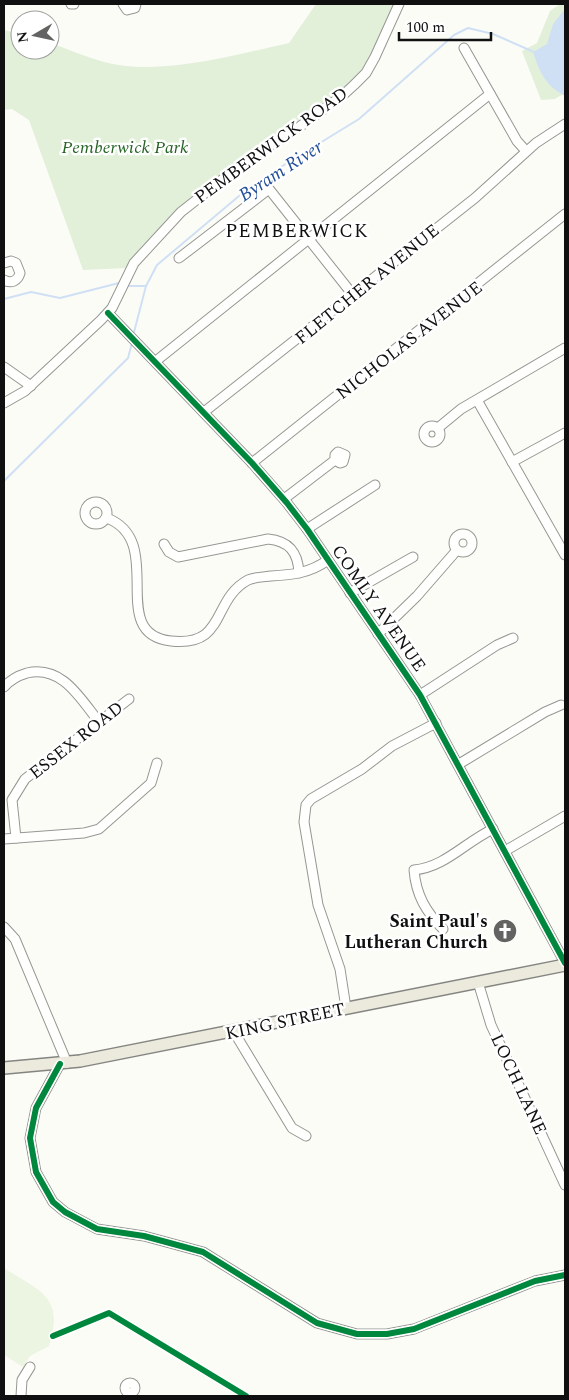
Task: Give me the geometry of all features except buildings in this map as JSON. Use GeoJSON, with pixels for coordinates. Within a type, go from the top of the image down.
{"type":"FeatureCollection","features":[{"type":"Feature","properties":{"kind":"main road","name":"KING STREET"},"geometry":{"type":"LineString","coordinates":[[4,1068],[64,1063],[234,1032],[565,964]]}},
{"type":"Feature","properties":{"kind":"street"},"geometry":{"type":"LineString","coordinates":[[123,4],[127,10],[135,8],[136,4]]}},
{"type":"Feature","properties":{"kind":"street","name":"PEMBERWICK ROAD"},"geometry":{"type":"LineString","coordinates":[[4,403],[31,386],[108,313],[134,263],[187,206],[251,157],[326,108],[366,73],[399,4]]}},
{"type":"Feature","properties":{"kind":"street"},"geometry":{"type":"LineString","coordinates":[[464,48],[517,141],[526,151]]}},
{"type":"Feature","properties":{"kind":"street"},"geometry":{"type":"LineString","coordinates":[[156,361],[490,94]]}},
{"type":"Feature","properties":{"kind":"street","name":"FLETCHER AVENUE"},"geometry":{"type":"LineString","coordinates":[[204,412],[475,198],[526,151],[565,124]]}},
{"type":"Feature","properties":{"kind":"street"},"geometry":{"type":"LineString","coordinates":[[179,258],[269,189],[353,295]]}},
{"type":"Feature","properties":{"kind":"street","name":"NICHOLAS AVENUE"},"geometry":{"type":"LineString","coordinates":[[252,463],[564,214]]}},
{"type":"Feature","properties":{"kind":"street"},"geometry":{"type":"LineString","coordinates":[[4,263],[16,262],[20,273],[16,280],[12,282],[4,280]]}},
{"type":"Feature","properties":{"kind":"street","name":"COMLY AVENUE"},"geometry":{"type":"LineString","coordinates":[[108,313],[124,327],[252,463],[284,499],[307,530],[420,695],[459,764],[565,964]]}},
{"type":"Feature","properties":{"kind":"street"},"geometry":{"type":"LineString","coordinates":[[438,428],[477,400],[565,348]]}},
{"type":"Feature","properties":{"kind":"street"},"geometry":{"type":"LineString","coordinates":[[4,368],[31,386]]}},
{"type":"Feature","properties":{"kind":"street"},"geometry":{"type":"LineString","coordinates":[[477,400],[565,555]]}},
{"type":"Feature","properties":{"kind":"street"},"geometry":{"type":"LineString","coordinates":[[512,462],[565,433]]}},
{"type":"Feature","properties":{"kind":"street"},"geometry":{"type":"LineString","coordinates":[[284,499],[335,460]]}},
{"type":"Feature","properties":{"kind":"street"},"geometry":{"type":"LineString","coordinates":[[307,530],[376,485]]}},
{"type":"Feature","properties":{"kind":"street"},"geometry":{"type":"LineString","coordinates":[[106,518],[120,524],[132,539],[138,566],[137,612],[148,631],[162,640],[185,642],[206,635],[227,602],[248,580],[299,573],[316,568],[328,560]]}},
{"type":"Feature","properties":{"kind":"street"},"geometry":{"type":"LineString","coordinates":[[164,544],[174,556],[182,557],[268,539],[281,540],[288,543],[294,553],[299,573]]}},
{"type":"Feature","properties":{"kind":"street"},"geometry":{"type":"LineString","coordinates":[[378,634],[417,596],[456,550]]}},
{"type":"Feature","properties":{"kind":"street"},"geometry":{"type":"LineString","coordinates":[[350,593],[413,557]]}},
{"type":"Feature","properties":{"kind":"street"},"geometry":{"type":"LineString","coordinates":[[420,695],[497,645],[513,638]]}},
{"type":"Feature","properties":{"kind":"street"},"geometry":{"type":"LineString","coordinates":[[6,680],[38,671],[55,674],[69,684],[99,722]]}},
{"type":"Feature","properties":{"kind":"street","name":"ESSEX ROAD"},"geometry":{"type":"LineString","coordinates":[[16,838],[12,800],[25,779],[130,699]]}},
{"type":"Feature","properties":{"kind":"street"},"geometry":{"type":"LineString","coordinates":[[459,764],[537,716],[561,705]]}},
{"type":"Feature","properties":{"kind":"street"},"geometry":{"type":"LineString","coordinates":[[346,1008],[340,969],[318,905],[304,822],[306,805],[317,795],[362,769],[392,746],[436,723]]}},
{"type":"Feature","properties":{"kind":"street"},"geometry":{"type":"LineString","coordinates":[[4,839],[84,833],[99,828],[151,783],[157,763]]}},
{"type":"Feature","properties":{"kind":"street"},"geometry":{"type":"LineString","coordinates":[[505,851],[565,816]]}},
{"type":"Feature","properties":{"kind":"street"},"geometry":{"type":"LineString","coordinates":[[443,929],[423,905],[416,891],[414,870],[430,868],[493,829]]}},
{"type":"Feature","properties":{"kind":"street"},"geometry":{"type":"LineString","coordinates":[[4,927],[16,939],[64,1063],[39,1100],[30,1138],[36,1172],[53,1202],[65,1212],[96,1229],[144,1236],[202,1252],[317,1324],[357,1334],[382,1335],[414,1329],[535,1281],[565,1275]]}},
{"type":"Feature","properties":{"kind":"street","name":"LOCH LANE"},"geometry":{"type":"LineString","coordinates":[[478,982],[491,1025],[565,1185]]}},
{"type":"Feature","properties":{"kind":"street"},"geometry":{"type":"LineString","coordinates":[[234,1032],[292,1128],[306,1136]]}},
{"type":"Feature","properties":{"kind":"street"},"geometry":{"type":"LineString","coordinates":[[21,1396],[22,1380],[30,1368]]}},
{"type":"Feature","properties":{"kind":"green space","name":"Pemberwick Park"},"geometry":{"type":"Polygon","coordinates":[[[316,4],[395,4],[371,56],[362,71],[344,91],[192,197],[128,268],[83,270],[29,120],[12,109],[4,110],[4,30],[10,32],[10,60],[60,60],[60,47],[97,60],[125,66],[172,66],[197,63],[289,43],[316,4]]]}},
{"type":"Feature","properties":{"kind":"green space"},"geometry":{"type":"Polygon","coordinates":[[[560,4],[565,4],[565,93],[555,99],[541,100],[522,51],[537,43],[550,11],[560,4]]]}},
{"type":"Feature","properties":{"kind":"green space"},"geometry":{"type":"Polygon","coordinates":[[[4,1268],[46,1297],[54,1316],[49,1346],[30,1356],[23,1367],[4,1355],[4,1268]]]}},
{"type":"Feature","properties":{"kind":"water"},"geometry":{"type":"Polygon","coordinates":[[[565,9],[565,96],[558,92],[544,78],[533,52],[547,44],[553,24],[565,9]]]}},
{"type":"Feature","properties":{"kind":"waterway","name":"Byram River"},"geometry":{"type":"LineString","coordinates":[[133,336],[146,286],[157,265],[239,196],[271,173],[359,119],[454,35],[468,28],[493,34],[534,52]]}},
{"type":"Feature","properties":{"kind":"waterway"},"geometry":{"type":"LineString","coordinates":[[4,299],[31,292],[60,298],[119,283]]}},
{"type":"Feature","properties":{"kind":"waterway"},"geometry":{"type":"LineString","coordinates":[[129,286],[146,286]]}},
{"type":"Feature","properties":{"kind":"waterway","name":"Byram River"},"geometry":{"type":"LineString","coordinates":[[4,481],[128,358],[132,343]]}},
{"type":"Feature","properties":{"kind":"cycle path"},"geometry":{"type":"LineString","coordinates":[[108,313],[252,463],[307,529],[420,695],[565,963]]}},
{"type":"Feature","properties":{"kind":"cycle path"},"geometry":{"type":"LineString","coordinates":[[60,1064],[36,1108],[30,1138],[36,1172],[53,1202],[65,1212],[97,1229],[144,1236],[203,1252],[317,1323],[357,1334],[387,1334],[414,1329],[535,1281],[565,1275]]}},
{"type":"Feature","properties":{"kind":"cycle path"},"geometry":{"type":"LineString","coordinates":[[53,1336],[109,1313],[246,1396]]}},
{"type":"Feature","properties":{"kind":"place","name":"Saint Paul's Lutheran Church"},"geometry":{"type":"Point","coordinates":[505,931]}},
{"type":"Feature","properties":{"kind":"district","name":"PEMBERWICK"},"geometry":{"type":"Point","coordinates":[297,230]}}]}
